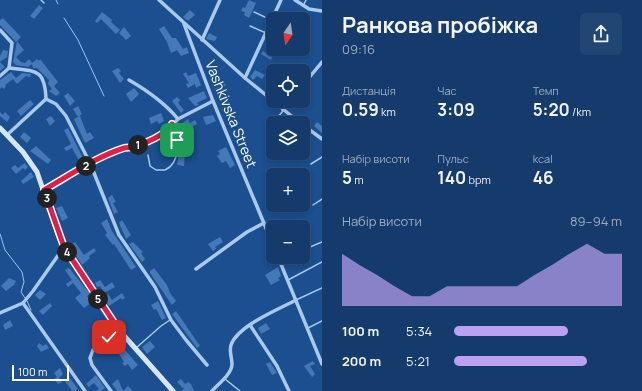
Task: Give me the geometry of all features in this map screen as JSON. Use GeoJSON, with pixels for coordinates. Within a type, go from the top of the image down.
{"type":"FeatureCollection","features":[{"type":"Feature","properties":{"kind":"street","name":"Vashkivska Street"},"geometry":{"type":"LineString","coordinates":[[159,0],[184,24],[213,101],[266,228]]}},
{"type":"Feature","properties":{"kind":"street"},"geometry":{"type":"LineString","coordinates":[[202,40],[220,0]]}},
{"type":"Feature","properties":{"kind":"street"},"geometry":{"type":"LineString","coordinates":[[275,12],[281,0]]}},
{"type":"Feature","properties":{"kind":"street"},"geometry":{"type":"LineString","coordinates":[[295,0],[310,9],[322,10]]}},
{"type":"Feature","properties":{"kind":"street"},"geometry":{"type":"LineString","coordinates":[[184,24],[291,116]]}},
{"type":"Feature","properties":{"kind":"street"},"geometry":{"type":"LineString","coordinates":[[0,30],[12,43],[9,68],[0,76]]}},
{"type":"Feature","properties":{"kind":"street"},"geometry":{"type":"LineString","coordinates":[[245,78],[266,33]]}},
{"type":"Feature","properties":{"kind":"street"},"geometry":{"type":"LineString","coordinates":[[310,77],[322,62]]}},
{"type":"Feature","properties":{"kind":"street"},"geometry":{"type":"LineString","coordinates":[[9,68],[32,71],[40,75],[44,80],[46,99]]}},
{"type":"Feature","properties":{"kind":"street"},"geometry":{"type":"LineString","coordinates":[[129,80],[144,88],[165,104],[178,119]]}},
{"type":"Feature","properties":{"kind":"street"},"geometry":{"type":"LineString","coordinates":[[7,135],[46,99]]}},
{"type":"Feature","properties":{"kind":"street"},"geometry":{"type":"LineString","coordinates":[[46,99],[56,104],[66,116],[90,163],[118,235],[155,287],[166,305],[171,320],[207,365]]}},
{"type":"Feature","properties":{"kind":"street"},"geometry":{"type":"LineString","coordinates":[[44,190],[90,163],[123,148],[132,148],[150,140],[168,129],[178,119],[213,101]]}},
{"type":"Feature","properties":{"kind":"street"},"geometry":{"type":"LineString","coordinates":[[0,128],[31,162],[44,190],[64,247],[119,330],[173,391]]}},
{"type":"Feature","properties":{"kind":"street"},"geometry":{"type":"LineString","coordinates":[[310,130],[322,139]]}},
{"type":"Feature","properties":{"kind":"street"},"geometry":{"type":"LineString","coordinates":[[196,269],[246,232],[264,223]]}},
{"type":"Feature","properties":{"kind":"street"},"geometry":{"type":"LineString","coordinates":[[0,313],[23,303],[64,247]]}},
{"type":"Feature","properties":{"kind":"street"},"geometry":{"type":"LineString","coordinates":[[281,264],[322,364]]}},
{"type":"Feature","properties":{"kind":"street"},"geometry":{"type":"LineString","coordinates":[[212,391],[230,370],[232,364],[231,344],[237,335],[250,325],[296,300]]}},
{"type":"Feature","properties":{"kind":"street"},"geometry":{"type":"LineString","coordinates":[[23,303],[85,391]]}},
{"type":"Feature","properties":{"kind":"street"},"geometry":{"type":"LineString","coordinates":[[250,325],[277,366],[289,391]]}},
{"type":"Feature","properties":{"kind":"street"},"geometry":{"type":"LineString","coordinates":[[112,391],[92,365],[90,358],[93,350],[119,330]]}},
{"type":"Feature","properties":{"kind":"lane"},"geometry":{"type":"LineString","coordinates":[[303,6],[306,0]]}},
{"type":"Feature","properties":{"kind":"lane"},"geometry":{"type":"LineString","coordinates":[[254,12],[266,18]]}},
{"type":"Feature","properties":{"kind":"lane"},"geometry":{"type":"LineString","coordinates":[[250,26],[266,33]]}},
{"type":"Feature","properties":{"kind":"lane"},"geometry":{"type":"LineString","coordinates":[[278,116],[283,110]]}},
{"type":"Feature","properties":{"kind":"lane"},"geometry":{"type":"LineString","coordinates":[[148,155],[150,166],[156,170],[165,170],[173,164],[177,150],[177,140],[172,124]]}},
{"type":"Feature","properties":{"kind":"lane"},"geometry":{"type":"LineString","coordinates":[[311,164],[322,158]]}},
{"type":"Feature","properties":{"kind":"lane"},"geometry":{"type":"LineString","coordinates":[[312,205],[322,199]]}},
{"type":"Feature","properties":{"kind":"lane"},"geometry":{"type":"LineString","coordinates":[[310,247],[322,242]]}},
{"type":"Feature","properties":{"kind":"lane"},"geometry":{"type":"LineString","coordinates":[[288,280],[322,262]]}},
{"type":"Feature","properties":{"kind":"lane"},"geometry":{"type":"LineString","coordinates":[[296,300],[322,288]]}},
{"type":"Feature","properties":{"kind":"lane"},"geometry":{"type":"LineString","coordinates":[[135,349],[161,326],[171,320]]}},
{"type":"Feature","properties":{"kind":"lane"},"geometry":{"type":"LineString","coordinates":[[308,328],[322,321]]}},
{"type":"Feature","properties":{"kind":"lane"},"geometry":{"type":"LineString","coordinates":[[317,354],[322,352]]}},
{"type":"Feature","properties":{"kind":"lane"},"geometry":{"type":"LineString","coordinates":[[224,378],[240,391]]}},
{"type":"Feature","properties":{"kind":"building"},"geometry":{"type":"Polygon","coordinates":[[[249,0],[256,3],[249,18],[244,15],[245,12],[241,11],[243,7],[245,8],[249,0]]]}},
{"type":"Feature","properties":{"kind":"building"},"geometry":{"type":"Polygon","coordinates":[[[39,5],[43,8],[34,19],[30,16],[39,5]]]}},
{"type":"Feature","properties":{"kind":"building"},"geometry":{"type":"Polygon","coordinates":[[[190,10],[195,15],[188,21],[183,17],[190,10]]]}},
{"type":"Feature","properties":{"kind":"building"},"geometry":{"type":"Polygon","coordinates":[[[102,12],[112,20],[111,22],[120,30],[116,34],[101,19],[97,23],[95,21],[102,12]]]}},
{"type":"Feature","properties":{"kind":"building"},"geometry":{"type":"Polygon","coordinates":[[[3,18],[21,37],[16,42],[0,25],[0,20],[3,18]]]}},
{"type":"Feature","properties":{"kind":"building"},"geometry":{"type":"Polygon","coordinates":[[[164,26],[172,38],[176,38],[183,49],[187,47],[189,53],[181,56],[177,50],[171,53],[167,42],[159,29],[164,26]]]}},
{"type":"Feature","properties":{"kind":"building"},"geometry":{"type":"Polygon","coordinates":[[[124,27],[131,36],[126,40],[119,33],[124,27]]]}},
{"type":"Feature","properties":{"kind":"building"},"geometry":{"type":"Polygon","coordinates":[[[209,33],[217,37],[215,41],[206,39],[209,33]]]}},
{"type":"Feature","properties":{"kind":"building"},"geometry":{"type":"Polygon","coordinates":[[[17,41],[24,50],[16,57],[21,62],[25,63],[29,59],[32,63],[37,59],[39,61],[40,59],[58,82],[54,86],[60,93],[56,96],[49,91],[52,89],[48,84],[49,80],[37,68],[33,68],[32,64],[28,67],[16,65],[13,62],[17,41]]]}},
{"type":"Feature","properties":{"kind":"building"},"geometry":{"type":"Polygon","coordinates":[[[3,50],[8,51],[7,57],[0,62],[0,56],[3,50]]]}},
{"type":"Feature","properties":{"kind":"building"},"geometry":{"type":"Polygon","coordinates":[[[263,51],[266,53],[266,56],[273,56],[271,60],[261,54],[263,51]]]}},
{"type":"Feature","properties":{"kind":"building"},"geometry":{"type":"Polygon","coordinates":[[[0,62],[5,67],[0,71],[0,62]]]}},
{"type":"Feature","properties":{"kind":"building"},"geometry":{"type":"Polygon","coordinates":[[[118,68],[121,71],[119,73],[124,79],[120,83],[112,71],[118,68]]]}},
{"type":"Feature","properties":{"kind":"building"},"geometry":{"type":"Polygon","coordinates":[[[255,70],[265,75],[262,79],[257,76],[253,80],[250,77],[255,70]]]}},
{"type":"Feature","properties":{"kind":"building"},"geometry":{"type":"Polygon","coordinates":[[[11,72],[16,78],[22,73],[31,74],[30,77],[26,76],[17,84],[13,79],[5,85],[6,86],[4,89],[2,87],[0,89],[0,80],[11,72]]]}},
{"type":"Feature","properties":{"kind":"building"},"geometry":{"type":"Polygon","coordinates":[[[186,72],[188,76],[196,73],[201,85],[196,88],[195,84],[188,88],[186,84],[189,83],[183,74],[186,72]]]}},
{"type":"Feature","properties":{"kind":"building"},"geometry":{"type":"Polygon","coordinates":[[[222,81],[226,85],[221,89],[223,94],[218,97],[214,89],[221,86],[219,83],[222,81]]]}},
{"type":"Feature","properties":{"kind":"building"},"geometry":{"type":"Polygon","coordinates":[[[134,88],[139,94],[131,102],[126,94],[134,88]]]}},
{"type":"Feature","properties":{"kind":"building"},"geometry":{"type":"Polygon","coordinates":[[[204,91],[207,98],[197,103],[199,105],[195,106],[188,98],[204,91]]]}},
{"type":"Feature","properties":{"kind":"building"},"geometry":{"type":"Polygon","coordinates":[[[68,93],[75,101],[70,106],[64,96],[68,93]]]}},
{"type":"Feature","properties":{"kind":"building"},"geometry":{"type":"Polygon","coordinates":[[[177,97],[180,100],[178,103],[184,110],[181,113],[172,101],[177,97]]]}},
{"type":"Feature","properties":{"kind":"building"},"geometry":{"type":"Polygon","coordinates":[[[30,100],[34,104],[21,116],[17,111],[30,100]]]}},
{"type":"Feature","properties":{"kind":"building"},"geometry":{"type":"Polygon","coordinates":[[[78,106],[82,114],[78,117],[73,109],[78,106]]]}},
{"type":"Feature","properties":{"kind":"building"},"geometry":{"type":"Polygon","coordinates":[[[0,112],[3,115],[5,112],[10,117],[7,122],[0,116],[0,112]]]}},
{"type":"Feature","properties":{"kind":"building"},"geometry":{"type":"Polygon","coordinates":[[[161,113],[164,121],[159,124],[157,121],[151,124],[149,118],[161,113]]]}},
{"type":"Feature","properties":{"kind":"building"},"geometry":{"type":"Polygon","coordinates":[[[213,115],[216,121],[206,125],[203,117],[213,115]]]}},
{"type":"Feature","properties":{"kind":"building"},"geometry":{"type":"Polygon","coordinates":[[[51,116],[55,121],[50,126],[46,119],[51,116]]]}},
{"type":"Feature","properties":{"kind":"building"},"geometry":{"type":"Polygon","coordinates":[[[80,116],[87,134],[90,132],[94,138],[85,143],[74,119],[80,116]]]}},
{"type":"Feature","properties":{"kind":"building"},"geometry":{"type":"Polygon","coordinates":[[[188,119],[190,123],[195,120],[197,124],[190,128],[189,125],[179,131],[177,127],[188,119]]]}},
{"type":"Feature","properties":{"kind":"building"},"geometry":{"type":"Polygon","coordinates":[[[317,122],[322,126],[322,133],[314,126],[317,122]]]}},
{"type":"Feature","properties":{"kind":"building"},"geometry":{"type":"Polygon","coordinates":[[[68,128],[85,162],[81,164],[72,148],[66,151],[64,148],[71,144],[64,130],[68,128]]]}},
{"type":"Feature","properties":{"kind":"building"},"geometry":{"type":"Polygon","coordinates":[[[24,132],[31,138],[27,143],[20,137],[24,132]]]}},
{"type":"Feature","properties":{"kind":"building"},"geometry":{"type":"Polygon","coordinates":[[[36,146],[51,160],[48,164],[30,151],[36,146]]]}},
{"type":"Feature","properties":{"kind":"building"},"geometry":{"type":"Polygon","coordinates":[[[226,147],[235,165],[230,168],[226,161],[222,163],[217,156],[220,154],[218,151],[226,147]]]}},
{"type":"Feature","properties":{"kind":"building"},"geometry":{"type":"Polygon","coordinates":[[[179,152],[185,152],[184,166],[177,165],[179,152]]]}},
{"type":"Feature","properties":{"kind":"building"},"geometry":{"type":"Polygon","coordinates":[[[25,163],[28,167],[25,170],[23,168],[16,174],[11,168],[15,165],[18,168],[25,163]]]}},
{"type":"Feature","properties":{"kind":"building"},"geometry":{"type":"Polygon","coordinates":[[[31,172],[34,177],[23,184],[21,181],[31,172]]]}},
{"type":"Feature","properties":{"kind":"building"},"geometry":{"type":"Polygon","coordinates":[[[112,195],[116,202],[113,203],[118,212],[114,214],[108,198],[112,195]]]}},
{"type":"Feature","properties":{"kind":"building"},"geometry":{"type":"Polygon","coordinates":[[[62,206],[68,218],[62,221],[56,208],[62,206]]]}},
{"type":"Feature","properties":{"kind":"building"},"geometry":{"type":"Polygon","coordinates":[[[107,219],[112,231],[136,267],[131,270],[114,244],[113,245],[105,235],[107,233],[101,223],[107,219]]]}},
{"type":"Feature","properties":{"kind":"building"},"geometry":{"type":"Polygon","coordinates":[[[122,220],[131,235],[126,239],[119,223],[122,220]]]}},
{"type":"Feature","properties":{"kind":"building"},"geometry":{"type":"Polygon","coordinates":[[[220,237],[223,242],[215,247],[216,249],[213,251],[208,244],[220,237]]]}},
{"type":"Feature","properties":{"kind":"building"},"geometry":{"type":"Polygon","coordinates":[[[75,242],[84,255],[94,248],[96,251],[89,256],[90,258],[82,265],[70,246],[75,242]]]}},
{"type":"Feature","properties":{"kind":"building"},"geometry":{"type":"Polygon","coordinates":[[[133,242],[143,252],[141,253],[145,259],[142,262],[129,244],[133,242]]]}},
{"type":"Feature","properties":{"kind":"building"},"geometry":{"type":"Polygon","coordinates":[[[278,267],[281,276],[278,278],[280,280],[271,285],[265,275],[278,267]]]}},
{"type":"Feature","properties":{"kind":"building"},"geometry":{"type":"Polygon","coordinates":[[[69,268],[90,294],[87,296],[92,302],[84,308],[75,298],[81,293],[73,283],[68,287],[66,284],[72,280],[65,270],[69,268]]]}},
{"type":"Feature","properties":{"kind":"building"},"geometry":{"type":"Polygon","coordinates":[[[154,268],[167,285],[170,293],[176,301],[172,305],[150,273],[150,271],[154,268]]]}},
{"type":"Feature","properties":{"kind":"building"},"geometry":{"type":"Polygon","coordinates":[[[9,278],[16,281],[14,285],[6,291],[1,286],[9,278]]]}},
{"type":"Feature","properties":{"kind":"building"},"geometry":{"type":"Polygon","coordinates":[[[100,280],[105,287],[112,282],[115,287],[104,293],[100,286],[97,287],[95,283],[100,280]]]}},
{"type":"Feature","properties":{"kind":"building"},"geometry":{"type":"Polygon","coordinates":[[[40,290],[46,294],[40,300],[35,295],[40,290]]]}},
{"type":"Feature","properties":{"kind":"building"},"geometry":{"type":"Polygon","coordinates":[[[122,293],[125,298],[122,300],[121,298],[109,306],[103,297],[108,294],[112,300],[122,293]]]}},
{"type":"Feature","properties":{"kind":"building"},"geometry":{"type":"Polygon","coordinates":[[[158,301],[166,318],[162,320],[156,309],[154,310],[151,305],[158,301]]]}},
{"type":"Feature","properties":{"kind":"building"},"geometry":{"type":"Polygon","coordinates":[[[50,303],[52,306],[43,315],[39,311],[50,303]]]}},
{"type":"Feature","properties":{"kind":"building"},"geometry":{"type":"Polygon","coordinates":[[[176,311],[200,346],[197,348],[172,314],[176,311]]]}},
{"type":"Feature","properties":{"kind":"building"},"geometry":{"type":"Polygon","coordinates":[[[10,320],[13,326],[5,330],[3,325],[10,320]]]}},
{"type":"Feature","properties":{"kind":"building"},"geometry":{"type":"Polygon","coordinates":[[[266,323],[270,329],[261,334],[258,328],[266,323]]]}},
{"type":"Feature","properties":{"kind":"building"},"geometry":{"type":"Polygon","coordinates":[[[116,336],[119,341],[107,347],[105,345],[116,336]]]}},
{"type":"Feature","properties":{"kind":"building"},"geometry":{"type":"Polygon","coordinates":[[[150,341],[155,347],[147,354],[142,347],[150,341]]]}},
{"type":"Feature","properties":{"kind":"building"},"geometry":{"type":"Polygon","coordinates":[[[39,343],[43,346],[46,344],[49,348],[41,352],[37,346],[39,343]]]}},
{"type":"Feature","properties":{"kind":"building"},"geometry":{"type":"Polygon","coordinates":[[[125,350],[138,365],[132,370],[128,364],[125,366],[122,363],[124,362],[119,354],[125,350]]]}},
{"type":"Feature","properties":{"kind":"building"},"geometry":{"type":"Polygon","coordinates":[[[313,361],[315,364],[310,366],[315,374],[312,377],[304,366],[313,361]]]}},
{"type":"Feature","properties":{"kind":"building"},"geometry":{"type":"Polygon","coordinates":[[[270,362],[277,373],[272,375],[266,364],[270,362]]]}},
{"type":"Feature","properties":{"kind":"building"},"geometry":{"type":"Polygon","coordinates":[[[60,368],[63,374],[59,378],[62,382],[58,384],[54,379],[57,377],[54,373],[60,368]]]}},
{"type":"Feature","properties":{"kind":"building"},"geometry":{"type":"Polygon","coordinates":[[[96,375],[105,388],[101,391],[96,391],[99,389],[94,383],[89,387],[86,384],[96,375]]]}},
{"type":"Feature","properties":{"kind":"building"},"geometry":{"type":"Polygon","coordinates":[[[69,377],[78,389],[75,391],[72,391],[65,381],[69,377]]]}},
{"type":"Feature","properties":{"kind":"building"},"geometry":{"type":"Polygon","coordinates":[[[118,379],[123,391],[117,391],[112,384],[118,379]]]}},
{"type":"Feature","properties":{"kind":"building"},"geometry":{"type":"Polygon","coordinates":[[[181,379],[185,384],[188,382],[191,384],[194,391],[181,391],[184,389],[177,382],[181,379]]]}},
{"type":"Feature","properties":{"kind":"building"},"geometry":{"type":"Polygon","coordinates":[[[128,386],[133,391],[123,391],[128,386]]]}},
{"type":"Feature","properties":{"kind":"waterway"},"geometry":{"type":"LineString","coordinates":[[56,0],[58,4]]}},
{"type":"Feature","properties":{"kind":"waterway"},"geometry":{"type":"LineString","coordinates":[[64,18],[78,40],[104,96]]}},
{"type":"Feature","properties":{"kind":"waterway"},"geometry":{"type":"LineString","coordinates":[[0,234],[5,250],[22,272],[24,282],[21,292],[25,298]]}},
{"type":"Feature","properties":{"kind":"waterway"},"geometry":{"type":"LineString","coordinates":[[27,301],[31,310]]}},
{"type":"Feature","properties":{"kind":"route"},"geometry":{"type":"LineString","coordinates":[[109,337],[119,330],[64,247],[59,237],[44,190],[90,163],[123,148],[132,148],[150,140],[170,128],[172,124],[177,140]]}}]}
